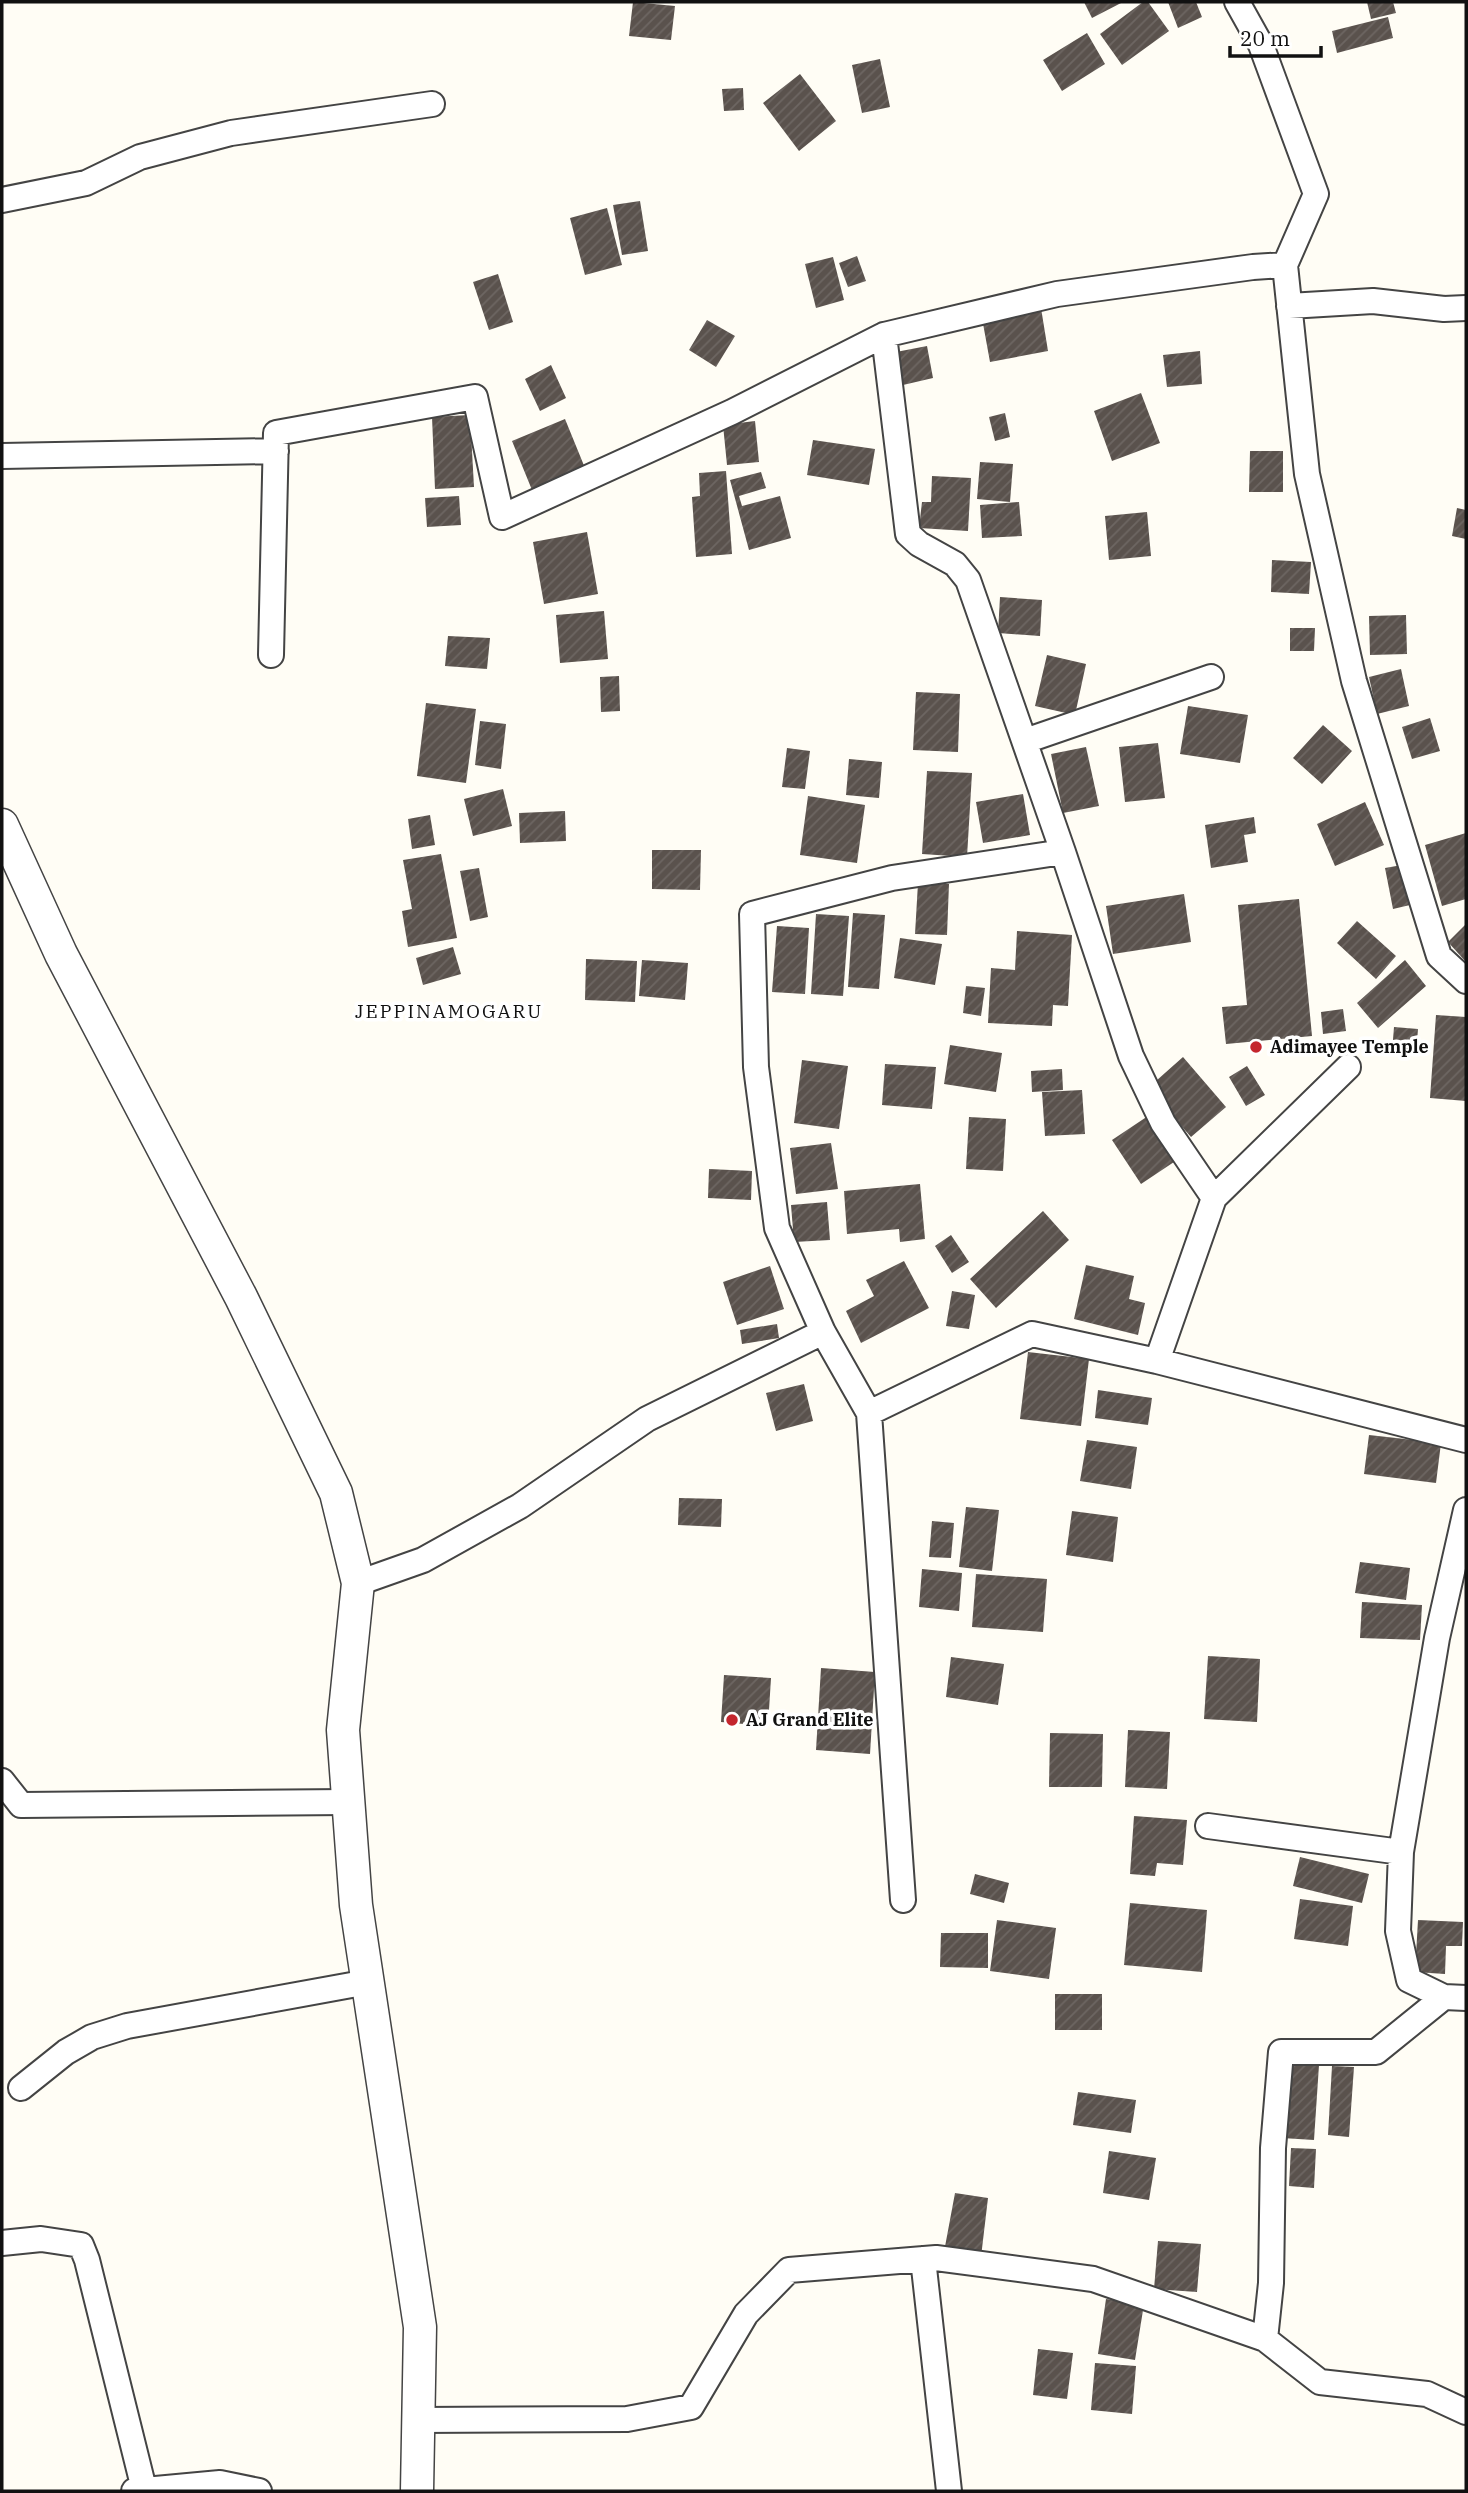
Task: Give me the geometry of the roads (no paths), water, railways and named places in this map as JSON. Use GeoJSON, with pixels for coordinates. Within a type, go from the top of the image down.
{"type":"FeatureCollection","features":[{"type":"Feature","properties":{"kind":"street"},"geometry":{"type":"LineString","coordinates":[[1237,2],[1261,45],[1316,194],[1285,265],[1307,474],[1354,681],[1439,956],[1466,981]]}},
{"type":"Feature","properties":{"kind":"street"},"geometry":{"type":"LineString","coordinates":[[2,200],[86,183],[140,156],[231,133],[432,104]]}},
{"type":"Feature","properties":{"kind":"street"},"geometry":{"type":"LineString","coordinates":[[271,655],[276,433],[475,397],[502,517],[732,412],[884,335],[1057,294],[1285,265]]}},
{"type":"Feature","properties":{"kind":"street"},"geometry":{"type":"LineString","coordinates":[[1289,306],[1373,301],[1418,307],[1466,308]]}},
{"type":"Feature","properties":{"kind":"street"},"geometry":{"type":"LineString","coordinates":[[884,335],[908,534],[919,544],[955,564],[968,580],[1131,1056],[1163,1123],[1214,1198]]}},
{"type":"Feature","properties":{"kind":"street"},"geometry":{"type":"LineString","coordinates":[[2,456],[276,451]]}},
{"type":"Feature","properties":{"kind":"street"},"geometry":{"type":"LineString","coordinates":[[1025,741],[1211,677]]}},
{"type":"Feature","properties":{"kind":"street"},"geometry":{"type":"LineString","coordinates":[[2,825],[61,954],[241,1297],[336,1493],[358,1583],[343,1730],[356,1905],[420,2327],[417,2491]]}},
{"type":"Feature","properties":{"kind":"street"},"geometry":{"type":"LineString","coordinates":[[903,1900],[869,1413],[823,1332],[777,1228],[756,1067],[752,914],[892,878],[1063,852]]}},
{"type":"Feature","properties":{"kind":"street"},"geometry":{"type":"LineString","coordinates":[[1157,1361],[1214,1198],[1348,1067]]}},
{"type":"Feature","properties":{"kind":"street"},"geometry":{"type":"LineString","coordinates":[[358,1583],[423,1560],[520,1506],[647,1419],[823,1332]]}},
{"type":"Feature","properties":{"kind":"street"},"geometry":{"type":"LineString","coordinates":[[869,1413],[1032,1334],[1157,1361],[1466,1440]]}},
{"type":"Feature","properties":{"kind":"street"},"geometry":{"type":"LineString","coordinates":[[1455,1997],[1409,1980],[1398,1931],[1401,1852],[1437,1638],[1466,1510]]}},
{"type":"Feature","properties":{"kind":"street"},"geometry":{"type":"LineString","coordinates":[[2,1781],[21,1804],[348,1802]]}},
{"type":"Feature","properties":{"kind":"street"},"geometry":{"type":"LineString","coordinates":[[1208,1826],[1401,1852]]}},
{"type":"Feature","properties":{"kind":"street"},"geometry":{"type":"LineString","coordinates":[[20,2088],[66,2052],[92,2037],[127,2026],[368,1982]]}},
{"type":"Feature","properties":{"kind":"street"},"geometry":{"type":"LineString","coordinates":[[1265,2339],[1271,2283],[1273,2148],[1282,2052],[1376,2052],[1455,1997]]}},
{"type":"Feature","properties":{"kind":"street"},"geometry":{"type":"LineString","coordinates":[[2,2244],[41,2239],[81,2245],[87,2260],[139,2490],[220,2483],[260,2491]]}},
{"type":"Feature","properties":{"kind":"street"},"geometry":{"type":"LineString","coordinates":[[418,2420],[627,2419],[691,2407],[746,2314],[789,2270],[936,2258],[1093,2279],[1265,2339],[1320,2382],[1427,2394],[1466,2412]]}},
{"type":"Feature","properties":{"kind":"street"},"geometry":{"type":"LineString","coordinates":[[923,2259],[949,2491]]}},
{"type":"Feature","properties":{"kind":"place","name":"Adimayee Temple"},"geometry":{"type":"Point","coordinates":[1256,1047]}},
{"type":"Feature","properties":{"kind":"place","name":"AJ Grand Elite"},"geometry":{"type":"Point","coordinates":[732,1720]}},
{"type":"Feature","properties":{"kind":"district","name":"JEPPINAMOGARU"},"geometry":{"type":"Point","coordinates":[449,1011]}}]}
